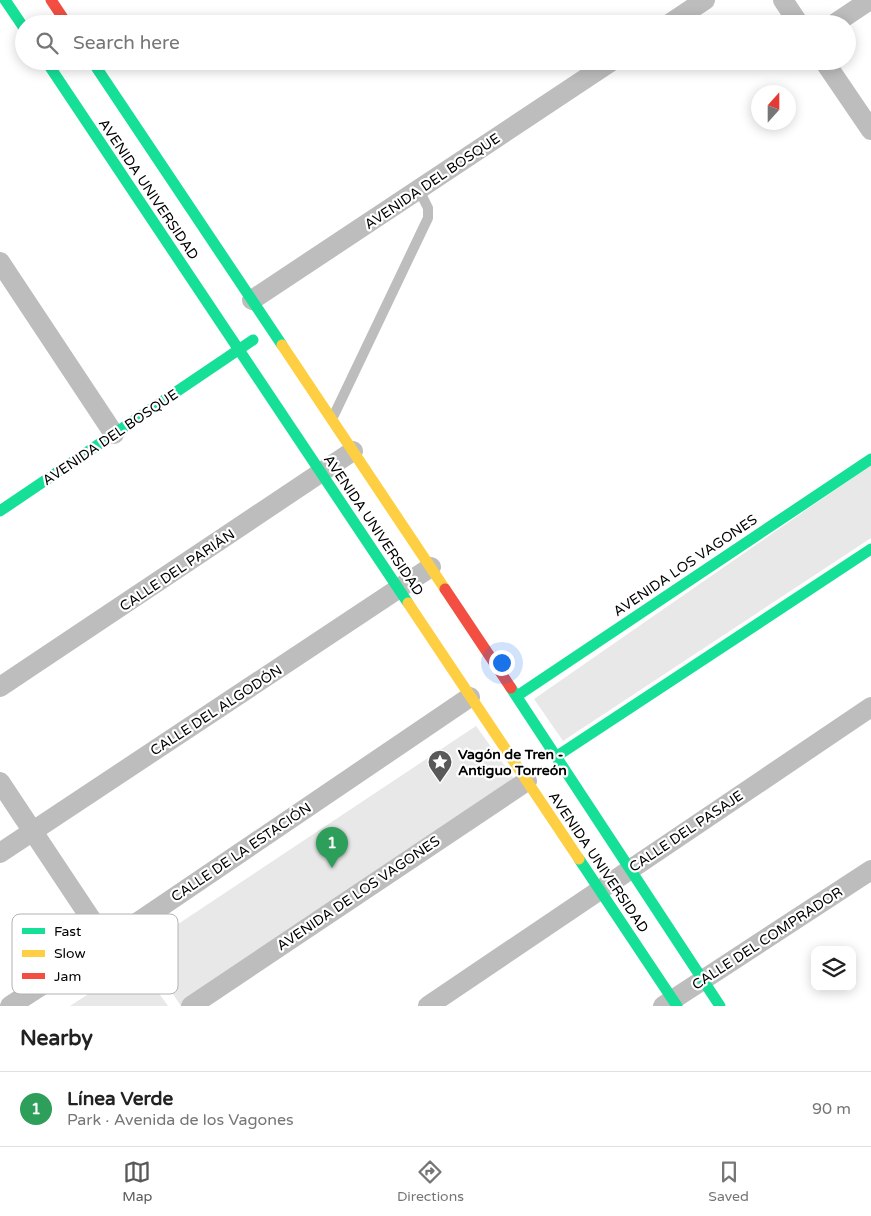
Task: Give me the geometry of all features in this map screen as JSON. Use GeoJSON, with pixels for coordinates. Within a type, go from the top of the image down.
{"type":"FeatureCollection","features":[{"type":"Feature","properties":{"kind":"main road"},"geometry":{"type":"LineString","coordinates":[[5,0],[15,15]]}},
{"type":"Feature","properties":{"kind":"main road"},"geometry":{"type":"LineString","coordinates":[[51,0],[61,15]]}},
{"type":"Feature","properties":{"kind":"main road","name":"AVENIDA UNIVERSIDAD"},"geometry":{"type":"LineString","coordinates":[[52,70],[600,890],[671,1004]]}},
{"type":"Feature","properties":{"kind":"main road","name":"AVENIDA UNIVERSIDAD"},"geometry":{"type":"LineString","coordinates":[[98,70],[557,756],[720,1006]]}},
{"type":"Feature","properties":{"kind":"main road","name":"AVENIDA DEL BOSQUE"},"geometry":{"type":"LineString","coordinates":[[0,511],[270,328]]}},
{"type":"Feature","properties":{"kind":"main road","name":"AVENIDA LOS VAGONES"},"geometry":{"type":"LineString","coordinates":[[517,696],[871,459]]}},
{"type":"Feature","properties":{"kind":"main road"},"geometry":{"type":"LineString","coordinates":[[557,756],[871,548]]}},
{"type":"Feature","properties":{"kind":"street"},"geometry":{"type":"LineString","coordinates":[[682,15],[704,0]]}},
{"type":"Feature","properties":{"kind":"street"},"geometry":{"type":"LineString","coordinates":[[783,0],[793,15]]}},
{"type":"Feature","properties":{"kind":"street"},"geometry":{"type":"LineString","coordinates":[[848,15],[870,0]]}},
{"type":"Feature","properties":{"kind":"street","name":"AVENIDA DEL BOSQUE"},"geometry":{"type":"LineString","coordinates":[[252,300],[599,70]]}},
{"type":"Feature","properties":{"kind":"street"},"geometry":{"type":"LineString","coordinates":[[830,70],[871,130]]}},
{"type":"Feature","properties":{"kind":"street"},"geometry":{"type":"LineString","coordinates":[[0,262],[114,434]]}},
{"type":"Feature","properties":{"kind":"street","name":"CALLE DEL PARIÁN"},"geometry":{"type":"LineString","coordinates":[[0,687],[353,451]]}},
{"type":"Feature","properties":{"kind":"street","name":"CALLE DEL ALGODÓN"},"geometry":{"type":"LineString","coordinates":[[0,853],[431,567]]}},
{"type":"Feature","properties":{"kind":"street","name":"CALLE DE LA ESTACIÓN"},"geometry":{"type":"LineString","coordinates":[[148,914],[470,697]]}},
{"type":"Feature","properties":{"kind":"street","name":"CALLE DEL PASAJE"},"geometry":{"type":"LineString","coordinates":[[428,1006],[871,707]]}},
{"type":"Feature","properties":{"kind":"street","name":"AVENIDA DE LOS VAGONES"},"geometry":{"type":"LineString","coordinates":[[191,1006],[527,781]]}},
{"type":"Feature","properties":{"kind":"street"},"geometry":{"type":"LineString","coordinates":[[0,782],[88,914]]}},
{"type":"Feature","properties":{"kind":"street","name":"CALLE DEL COMPRADOR"},"geometry":{"type":"LineString","coordinates":[[671,1004],[871,870]]}},
{"type":"Feature","properties":{"kind":"street","name":"CALLE DE LA ESTACIÓN"},"geometry":{"type":"LineString","coordinates":[[10,1006],[28,994]]}},
{"type":"Feature","properties":{"kind":"lane"},"geometry":{"type":"LineString","coordinates":[[332,419],[428,218],[428,208],[419,190]]}},
{"type":"Feature","properties":{"kind":"shaded area"},"geometry":{"type":"Polygon","coordinates":[[[871,465],[871,538],[563,741],[534,699],[871,465]]]}},
{"type":"Feature","properties":{"kind":"shaded area"},"geometry":{"type":"Polygon","coordinates":[[[476,726],[520,787],[197,1006],[181,1006],[173,994],[178,994],[178,924],[476,726]]]}},
{"type":"Feature","properties":{"kind":"shaded area"},"geometry":{"type":"Polygon","coordinates":[[[88,994],[159,994],[168,1006],[70,1006],[88,994]]]}},
{"type":"Feature","properties":{"kind":"traffic: fast"},"geometry":{"type":"LineString","coordinates":[[5,0],[15,15]]}},
{"type":"Feature","properties":{"kind":"traffic: fast"},"geometry":{"type":"LineString","coordinates":[[52,70],[408,603]]}},
{"type":"Feature","properties":{"kind":"traffic: fast"},"geometry":{"type":"LineString","coordinates":[[98,70],[282,345]]}},
{"type":"Feature","properties":{"kind":"traffic: fast"},"geometry":{"type":"LineString","coordinates":[[0,511],[253,340]]}},
{"type":"Feature","properties":{"kind":"traffic: fast"},"geometry":{"type":"LineString","coordinates":[[517,696],[871,459]]}},
{"type":"Feature","properties":{"kind":"traffic: fast"},"geometry":{"type":"LineString","coordinates":[[557,756],[871,549]]}},
{"type":"Feature","properties":{"kind":"traffic: fast"},"geometry":{"type":"LineString","coordinates":[[511,688],[720,1006]]}},
{"type":"Feature","properties":{"kind":"traffic: fast"},"geometry":{"type":"LineString","coordinates":[[579,859],[677,1006]]}},
{"type":"Feature","properties":{"kind":"traffic: slow"},"geometry":{"type":"LineString","coordinates":[[282,345],[445,589]]}},
{"type":"Feature","properties":{"kind":"traffic: slow"},"geometry":{"type":"LineString","coordinates":[[408,603],[579,859]]}},
{"type":"Feature","properties":{"kind":"traffic: jam"},"geometry":{"type":"LineString","coordinates":[[51,0],[61,15]]}},
{"type":"Feature","properties":{"kind":"traffic: jam"},"geometry":{"type":"LineString","coordinates":[[445,589],[511,688]]}},
{"type":"Feature","properties":{"kind":"place","name":"Vagón de Tren - Antiguo Torreón"},"geometry":{"type":"Point","coordinates":[440,783]}},
{"type":"Feature","properties":{"kind":"place","name":"Línea Verde"},"geometry":{"type":"Point","coordinates":[332,868]}}]}
